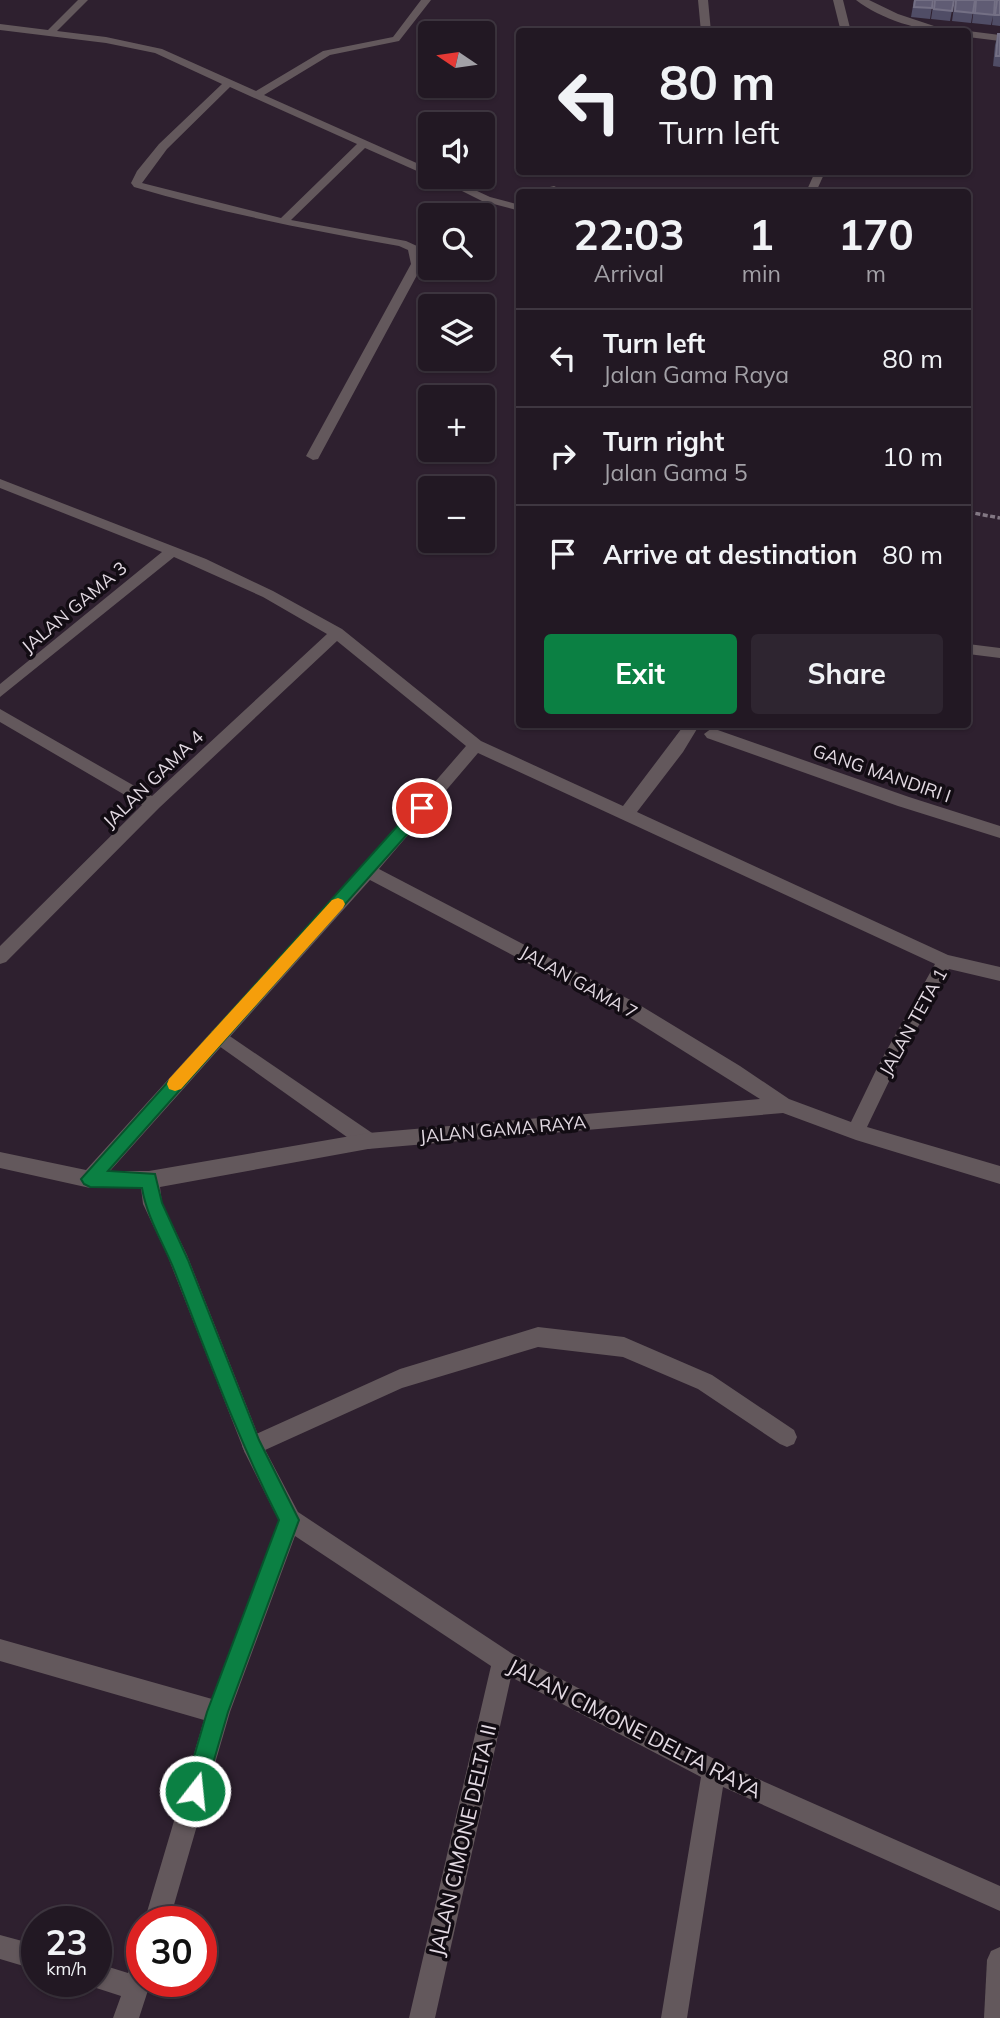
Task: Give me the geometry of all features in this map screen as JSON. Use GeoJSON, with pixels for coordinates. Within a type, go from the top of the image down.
{"type":"FeatureCollection","features":[{"type":"Feature","properties":{"kind":"street"},"geometry":{"type":"LineString","coordinates":[[50,33],[83,0]]}},
{"type":"Feature","properties":{"kind":"street"},"geometry":{"type":"LineString","coordinates":[[258,94],[327,54],[396,39],[426,0]]}},
{"type":"Feature","properties":{"kind":"street"},"geometry":{"type":"LineString","coordinates":[[703,0],[706,28]]}},
{"type":"Feature","properties":{"kind":"street"},"geometry":{"type":"LineString","coordinates":[[838,0],[845,28]]}},
{"type":"Feature","properties":{"kind":"street"},"geometry":{"type":"LineString","coordinates":[[862,0],[895,16],[934,28]]}},
{"type":"Feature","properties":{"kind":"street"},"geometry":{"type":"LineString","coordinates":[[0,27],[158,51],[418,167]]}},
{"type":"Feature","properties":{"kind":"street"},"geometry":{"type":"LineString","coordinates":[[971,34],[1000,38]]}},
{"type":"Feature","properties":{"kind":"street"},"geometry":{"type":"LineString","coordinates":[[230,82],[163,148],[138,176],[136,183],[154,191],[283,222],[388,239],[412,248],[416,254],[417,264],[313,456]]}},
{"type":"Feature","properties":{"kind":"street"},"geometry":{"type":"LineString","coordinates":[[283,222],[365,142]]}},
{"type":"Feature","properties":{"kind":"street"},"geometry":{"type":"LineString","coordinates":[[464,189],[485,199],[516,207]]}},
{"type":"Feature","properties":{"kind":"street"},"geometry":{"type":"LineString","coordinates":[[0,483],[172,551],[268,594],[337,633],[476,745],[945,961]]}},
{"type":"Feature","properties":{"kind":"street","name":"JALAN GAMA 3"},"geometry":{"type":"LineString","coordinates":[[0,692],[172,551]]}},
{"type":"Feature","properties":{"kind":"street","name":"JALAN GAMA 4"},"geometry":{"type":"LineString","coordinates":[[0,957],[153,804],[337,633]]}},
{"type":"Feature","properties":{"kind":"street"},"geometry":{"type":"LineString","coordinates":[[971,649],[1000,653]]}},
{"type":"Feature","properties":{"kind":"street"},"geometry":{"type":"LineString","coordinates":[[0,715],[153,804]]}},
{"type":"Feature","properties":{"kind":"street"},"geometry":{"type":"LineString","coordinates":[[626,814],[690,728]]}},
{"type":"Feature","properties":{"kind":"street","name":"GANG MANDIRI I"},"geometry":{"type":"LineString","coordinates":[[712,734],[904,802],[1000,832]]}},
{"type":"Feature","properties":{"kind":"street"},"geometry":{"type":"LineString","coordinates":[[90,1179],[368,871],[476,745]]}},
{"type":"Feature","properties":{"kind":"street","name":"JALAN GAMA 7"},"geometry":{"type":"LineString","coordinates":[[368,871],[583,984],[734,1070],[783,1105]]}},
{"type":"Feature","properties":{"kind":"street","name":"JALAN TETA 1"},"geometry":{"type":"LineString","coordinates":[[856,1132],[885,1070],[945,961],[1000,975]]}},
{"type":"Feature","properties":{"kind":"street"},"geometry":{"type":"LineString","coordinates":[[218,1036],[368,1141]]}},
{"type":"Feature","properties":{"kind":"street","name":"JALAN GAMA RAYA"},"geometry":{"type":"LineString","coordinates":[[0,1160],[90,1179],[149,1180],[368,1141],[783,1105],[856,1132],[1000,1175]]}},
{"type":"Feature","properties":{"kind":"street"},"geometry":{"type":"LineString","coordinates":[[149,1180],[153,1204],[177,1255],[252,1446],[289,1520],[218,1712],[161,1906]]}},
{"type":"Feature","properties":{"kind":"street"},"geometry":{"type":"LineString","coordinates":[[252,1446],[400,1378],[538,1337],[624,1347],[705,1382],[787,1437]]}},
{"type":"Feature","properties":{"kind":"street","name":"JALAN CIMONE DELTA RAYA"},"geometry":{"type":"LineString","coordinates":[[289,1520],[503,1661],[714,1771],[1000,1899]]}},
{"type":"Feature","properties":{"kind":"street"},"geometry":{"type":"LineString","coordinates":[[0,1650],[218,1712]]}},
{"type":"Feature","properties":{"kind":"street","name":"JALAN CIMONE DELTA II"},"geometry":{"type":"LineString","coordinates":[[422,2018],[503,1661]]}},
{"type":"Feature","properties":{"kind":"street"},"geometry":{"type":"LineString","coordinates":[[674,2018],[714,1771]]}},
{"type":"Feature","properties":{"kind":"street"},"geometry":{"type":"LineString","coordinates":[[0,1947],[21,1953]]}},
{"type":"Feature","properties":{"kind":"street"},"geometry":{"type":"LineString","coordinates":[[997,2018],[1000,1960]]}},
{"type":"Feature","properties":{"kind":"street"},"geometry":{"type":"LineString","coordinates":[[126,2018],[133,1997]]}},
{"type":"Feature","properties":{"kind":"path"},"geometry":{"type":"LineString","coordinates":[[971,513],[1000,518]]}},
{"type":"Feature","properties":{"kind":"building"},"geometry":{"type":"Polygon","coordinates":[[[915,0],[933,0],[932,8],[914,7],[915,0]]]}},
{"type":"Feature","properties":{"kind":"building"},"geometry":{"type":"Polygon","coordinates":[[[935,0],[954,0],[952,11],[934,9],[935,0]]]}},
{"type":"Feature","properties":{"kind":"building"},"geometry":{"type":"Polygon","coordinates":[[[956,0],[975,0],[973,13],[955,11],[956,0]]]}},
{"type":"Feature","properties":{"kind":"building"},"geometry":{"type":"Polygon","coordinates":[[[976,0],[995,0],[994,15],[975,13],[976,0]]]}},
{"type":"Feature","properties":{"kind":"building"},"geometry":{"type":"Polygon","coordinates":[[[997,0],[1000,0],[1000,15],[995,15],[997,0]]]}},
{"type":"Feature","properties":{"kind":"building"},"geometry":{"type":"Polygon","coordinates":[[[998,34],[1000,56],[996,56],[998,34]]]}},
{"type":"Feature","properties":{"kind":"slow traffic"},"geometry":{"type":"LineString","coordinates":[[175,1084],[338,904]]}},
{"type":"Feature","properties":{"kind":"route"},"geometry":{"type":"LineString","coordinates":[[195,1791],[218,1712],[289,1520],[252,1446],[180,1260],[153,1204],[149,1180],[90,1179],[422,808]]}}]}
